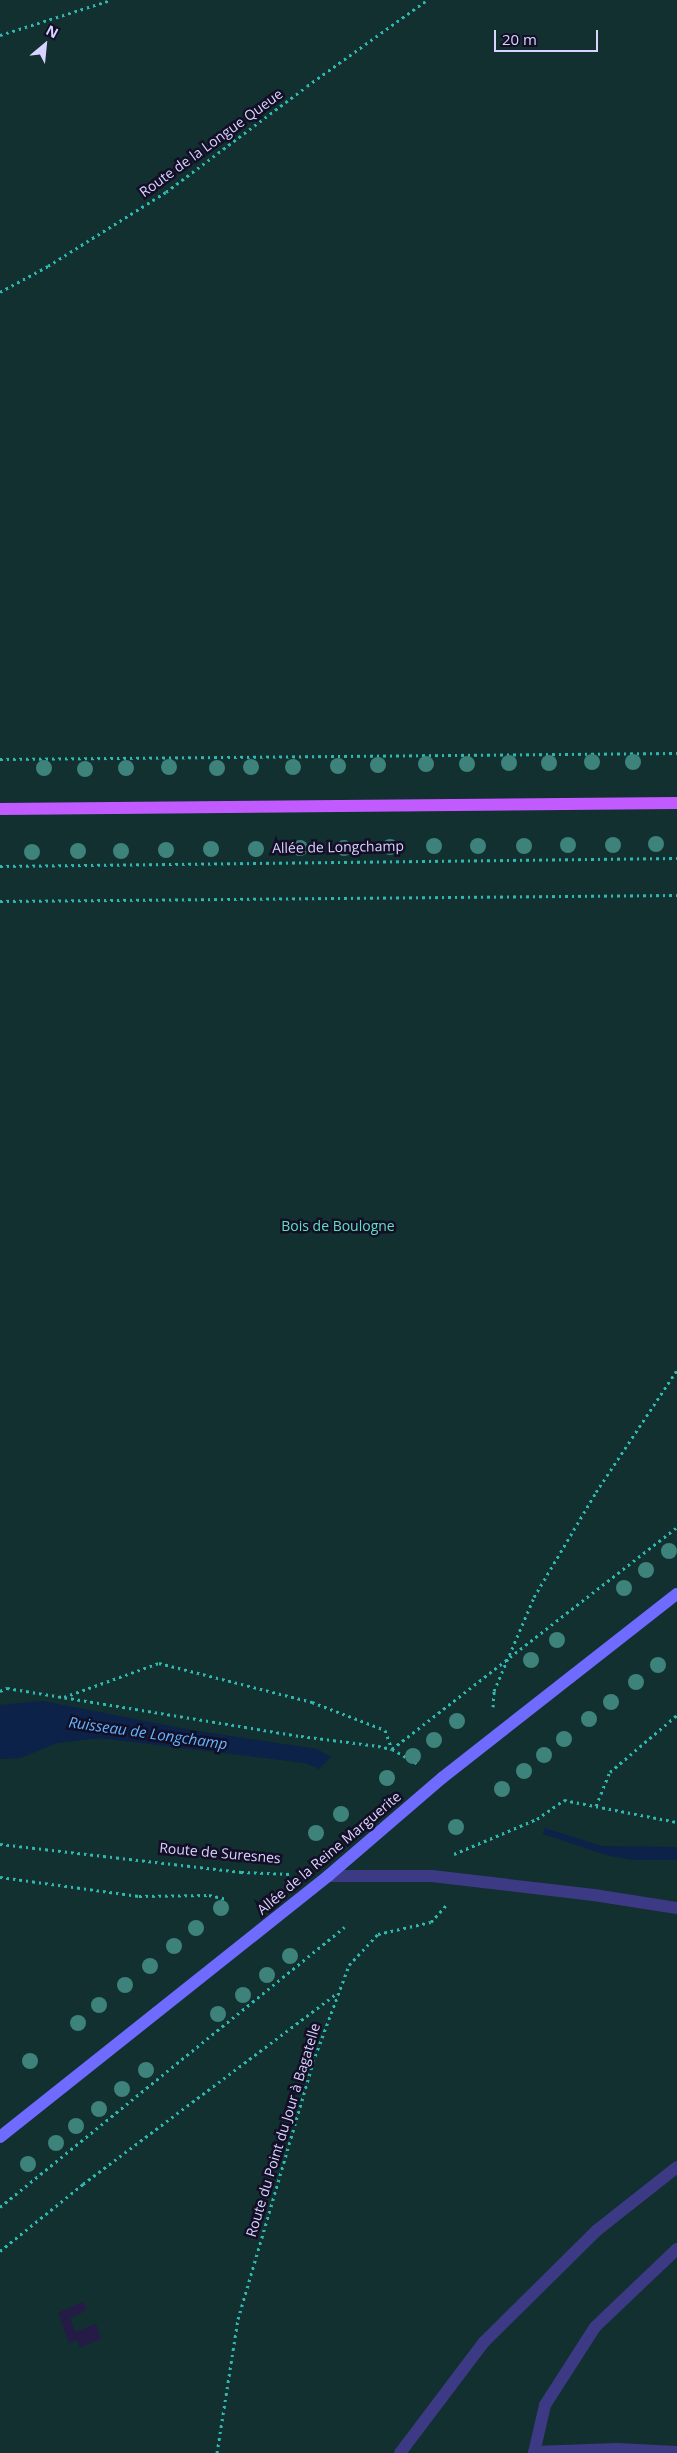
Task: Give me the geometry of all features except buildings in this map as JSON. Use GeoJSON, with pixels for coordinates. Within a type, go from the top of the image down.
{"type":"FeatureCollection","features":[{"type":"Feature","properties":{"kind":"main road"},"geometry":{"type":"LineString","coordinates":[[0,809],[677,803]]}},
{"type":"Feature","properties":{"kind":"main road","name":"Allée de la Reine Marguerite"},"geometry":{"type":"LineString","coordinates":[[0,2137],[328,1876],[442,1778],[677,1594]]}},
{"type":"Feature","properties":{"kind":"street"},"geometry":{"type":"LineString","coordinates":[[328,1876],[432,1876],[677,1908]]}},
{"type":"Feature","properties":{"kind":"street"},"geometry":{"type":"LineString","coordinates":[[400,2453],[484,2342],[596,2231],[677,2168]]}},
{"type":"Feature","properties":{"kind":"street"},"geometry":{"type":"LineString","coordinates":[[677,2249],[595,2327],[545,2405],[534,2453],[617,2449],[677,2452]]}},
{"type":"Feature","properties":{"kind":"path"},"geometry":{"type":"LineString","coordinates":[[0,35],[111,0]]}},
{"type":"Feature","properties":{"kind":"path","name":"Route de la Longue Queue"},"geometry":{"type":"LineString","coordinates":[[0,292],[48,266],[166,192],[307,86],[427,0]]}},
{"type":"Feature","properties":{"kind":"path"},"geometry":{"type":"LineString","coordinates":[[0,759],[677,753]]}},
{"type":"Feature","properties":{"kind":"path","name":"Allée de Longchamp"},"geometry":{"type":"LineString","coordinates":[[0,866],[677,858]]}},
{"type":"Feature","properties":{"kind":"path"},"geometry":{"type":"LineString","coordinates":[[0,901],[677,895]]}},
{"type":"Feature","properties":{"kind":"path"},"geometry":{"type":"LineString","coordinates":[[490,1742],[494,1691],[534,1597],[586,1508],[677,1370]]}},
{"type":"Feature","properties":{"kind":"path"},"geometry":{"type":"LineString","coordinates":[[392,1749],[677,1527]]}},
{"type":"Feature","properties":{"kind":"path"},"geometry":{"type":"LineString","coordinates":[[64,1697],[159,1663],[312,1702],[385,1730],[392,1749]]}},
{"type":"Feature","properties":{"kind":"path"},"geometry":{"type":"LineString","coordinates":[[0,1691],[7,1688],[392,1749],[442,1778]]}},
{"type":"Feature","properties":{"kind":"path"},"geometry":{"type":"LineString","coordinates":[[596,1806],[610,1772],[677,1715]]}},
{"type":"Feature","properties":{"kind":"path"},"geometry":{"type":"LineString","coordinates":[[432,1876],[439,1861],[491,1836],[537,1819],[564,1800],[677,1822]]}},
{"type":"Feature","properties":{"kind":"path","name":"Route de Suresnes"},"geometry":{"type":"LineString","coordinates":[[0,1844],[241,1872],[328,1876]]}},
{"type":"Feature","properties":{"kind":"path"},"geometry":{"type":"LineString","coordinates":[[0,1877],[139,1896],[208,1895],[226,1899]]}},
{"type":"Feature","properties":{"kind":"path","name":"Route du Point du Jour à Bagatelle"},"geometry":{"type":"LineString","coordinates":[[217,2453],[238,2319],[312,2062],[349,1965],[378,1934],[431,1922],[467,1880]]}},
{"type":"Feature","properties":{"kind":"path"},"geometry":{"type":"LineString","coordinates":[[0,2207],[344,1927]]}},
{"type":"Feature","properties":{"kind":"path"},"geometry":{"type":"LineString","coordinates":[[0,2251],[82,2184],[339,1992]]}},
{"type":"Feature","properties":{"kind":"green space","name":"Bois de Boulogne"},"geometry":{"type":"Polygon","coordinates":[[[0,0],[677,0],[677,2453],[0,2453],[0,0]]]}},
{"type":"Feature","properties":{"kind":"water","name":"Ruisseau de Longchamp"},"geometry":{"type":"Polygon","coordinates":[[[43,1701],[191,1730],[317,1749],[331,1757],[319,1769],[305,1763],[100,1738],[57,1743],[21,1758],[0,1759],[0,1705],[43,1701]]]}},
{"type":"Feature","properties":{"kind":"water"},"geometry":{"type":"Polygon","coordinates":[[[545,1828],[602,1846],[677,1847],[677,1860],[633,1860],[609,1856],[543,1834],[545,1828]]]}}]}
